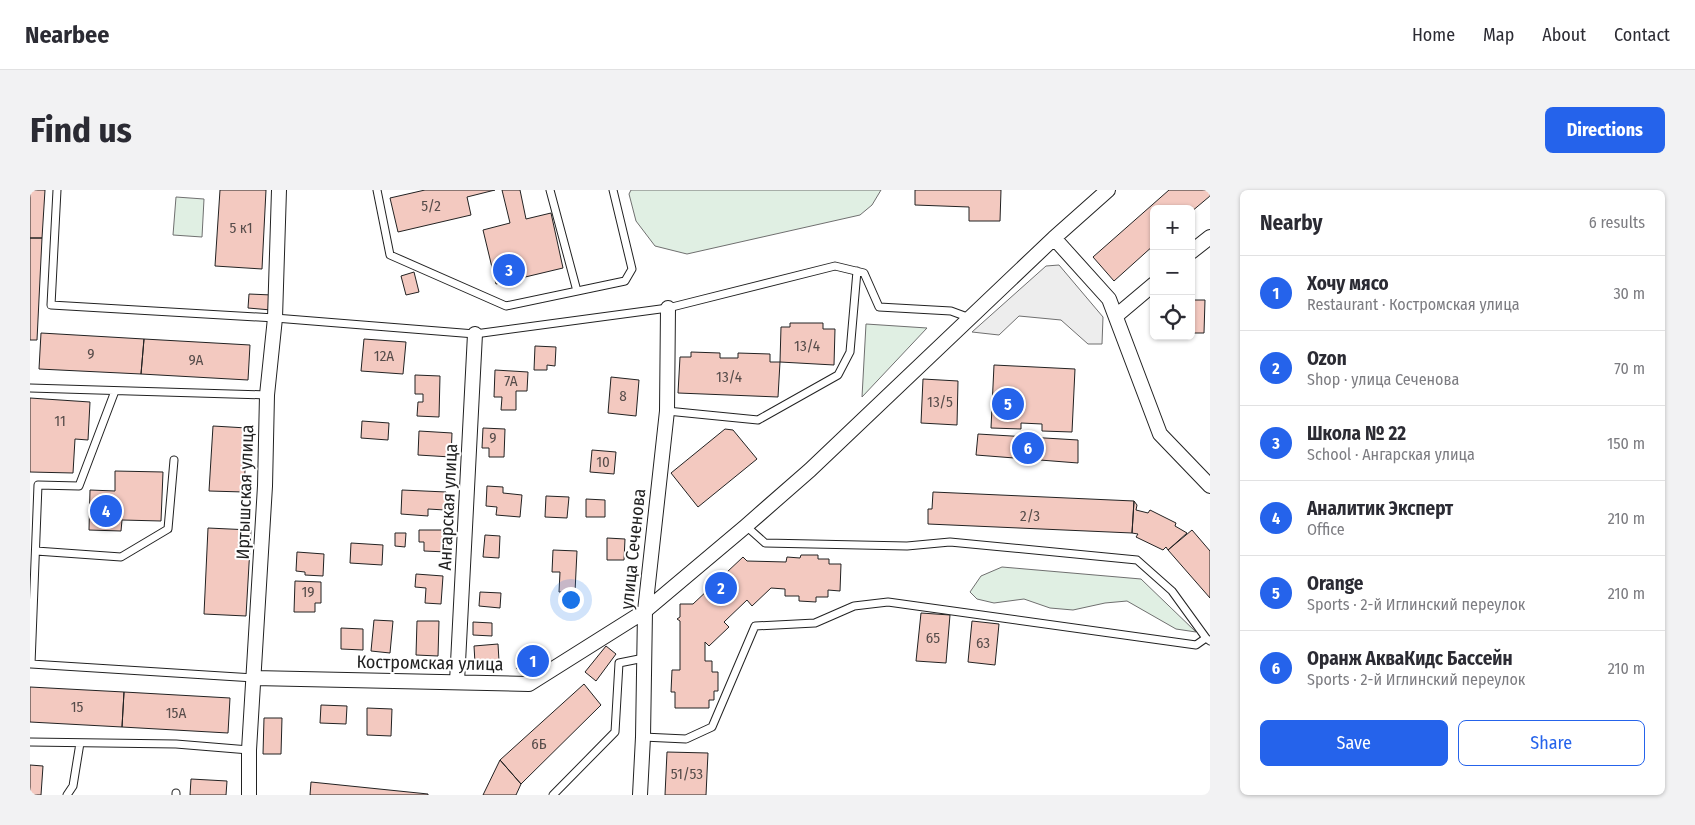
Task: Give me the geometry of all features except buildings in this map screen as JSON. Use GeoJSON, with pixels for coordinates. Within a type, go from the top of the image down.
{"type":"FeatureCollection","features":[{"type":"Feature","properties":{"kind":"street","name":"Иртышская улица"},"geometry":{"type":"LineString","coordinates":[[249,795],[249,750],[265,486],[267,395],[274,318],[279,190]]}},
{"type":"Feature","properties":{"kind":"street","name":"Костромская улица"},"geometry":{"type":"LineString","coordinates":[[254,678],[529,684],[645,611],[746,526],[810,470],[1054,238],[1108,190]]}},
{"type":"Feature","properties":{"kind":"street"},"geometry":{"type":"LineString","coordinates":[[1193,250],[1210,236]]}},
{"type":"Feature","properties":{"kind":"street"},"geometry":{"type":"LineString","coordinates":[[1054,238],[1109,299],[1160,434],[1210,486]]}},
{"type":"Feature","properties":{"kind":"street"},"geometry":{"type":"LineString","coordinates":[[1116,316],[1150,287]]}},
{"type":"Feature","properties":{"kind":"street","name":"улица Сеченова"},"geometry":{"type":"LineString","coordinates":[[640,795],[645,611],[667,411],[668,308]]}},
{"type":"Feature","properties":{"kind":"street","name":"Ангарская улица"},"geometry":{"type":"LineString","coordinates":[[457,682],[475,334]]}},
{"type":"Feature","properties":{"kind":"lane"},"geometry":{"type":"LineString","coordinates":[[57,190],[51,305],[274,318],[475,334],[668,308],[836,266],[864,273],[879,307],[951,312],[970,318]]}},
{"type":"Feature","properties":{"kind":"lane"},"geometry":{"type":"LineString","coordinates":[[377,190],[390,255],[506,306],[625,281],[632,269],[613,190]]}},
{"type":"Feature","properties":{"kind":"lane"},"geometry":{"type":"LineString","coordinates":[[550,190],[577,292]]}},
{"type":"Feature","properties":{"kind":"lane"},"geometry":{"type":"LineString","coordinates":[[667,411],[758,420],[838,375],[850,352],[857,271]]}},
{"type":"Feature","properties":{"kind":"lane"},"geometry":{"type":"LineString","coordinates":[[30,388],[267,395]]}},
{"type":"Feature","properties":{"kind":"lane"},"geometry":{"type":"LineString","coordinates":[[115,391],[79,486],[38,485],[31,664],[254,678]]}},
{"type":"Feature","properties":{"kind":"lane"},"geometry":{"type":"LineString","coordinates":[[36,551],[121,557],[168,529],[174,460]]}},
{"type":"Feature","properties":{"kind":"lane"},"geometry":{"type":"LineString","coordinates":[[643,737],[686,739],[712,727],[755,626],[815,623],[854,606],[888,602],[1196,645],[1208,640],[1172,591],[1137,560],[950,542],[908,546],[765,542],[746,526]]}},
{"type":"Feature","properties":{"kind":"lane"},"geometry":{"type":"LineString","coordinates":[[553,795],[615,732],[619,663],[644,658]]}},
{"type":"Feature","properties":{"kind":"lane"},"geometry":{"type":"LineString","coordinates":[[30,742],[176,744],[249,750]]}},
{"type":"Feature","properties":{"kind":"lane"},"geometry":{"type":"LineString","coordinates":[[67,795],[73,786],[80,743]]}},
{"type":"Feature","properties":{"kind":"green space"},"geometry":{"type":"Polygon","coordinates":[[[631,190],[881,190],[872,205],[860,215],[687,254],[655,246],[636,221],[629,194],[631,190]]]}},
{"type":"Feature","properties":{"kind":"green space"},"geometry":{"type":"Polygon","coordinates":[[[176,197],[204,199],[202,237],[173,235],[176,197]]]}},
{"type":"Feature","properties":{"kind":"green space"},"geometry":{"type":"Polygon","coordinates":[[[866,324],[927,328],[862,397],[866,324]]]}},
{"type":"Feature","properties":{"kind":"green space"},"geometry":{"type":"Polygon","coordinates":[[[1002,567],[1141,579],[1196,632],[1176,629],[1127,601],[1105,603],[1073,610],[1050,608],[1024,599],[994,603],[977,599],[970,592],[981,576],[1002,567]]]}},
{"type":"Feature","properties":{"kind":"shaded area"},"geometry":{"type":"Polygon","coordinates":[[[1059,265],[1103,317],[1102,344],[1088,344],[1061,320],[1019,316],[999,335],[972,332],[1046,266],[1059,265]]]}},
{"type":"Feature","properties":{"kind":"place","name":"Школа № 22"},"geometry":{"type":"Point","coordinates":[509,270]}},
{"type":"Feature","properties":{"kind":"place","name":"Orange"},"geometry":{"type":"Point","coordinates":[1008,404]}},
{"type":"Feature","properties":{"kind":"place","name":"Оранж АкваКидс Бассейн"},"geometry":{"type":"Point","coordinates":[1028,448]}},
{"type":"Feature","properties":{"kind":"place","name":"Аналитик Эксперт"},"geometry":{"type":"Point","coordinates":[106,511]}},
{"type":"Feature","properties":{"kind":"place","name":"Ozon"},"geometry":{"type":"Point","coordinates":[721,588]}},
{"type":"Feature","properties":{"kind":"place","name":"Хочу мясо"},"geometry":{"type":"Point","coordinates":[533,661]}}]}
